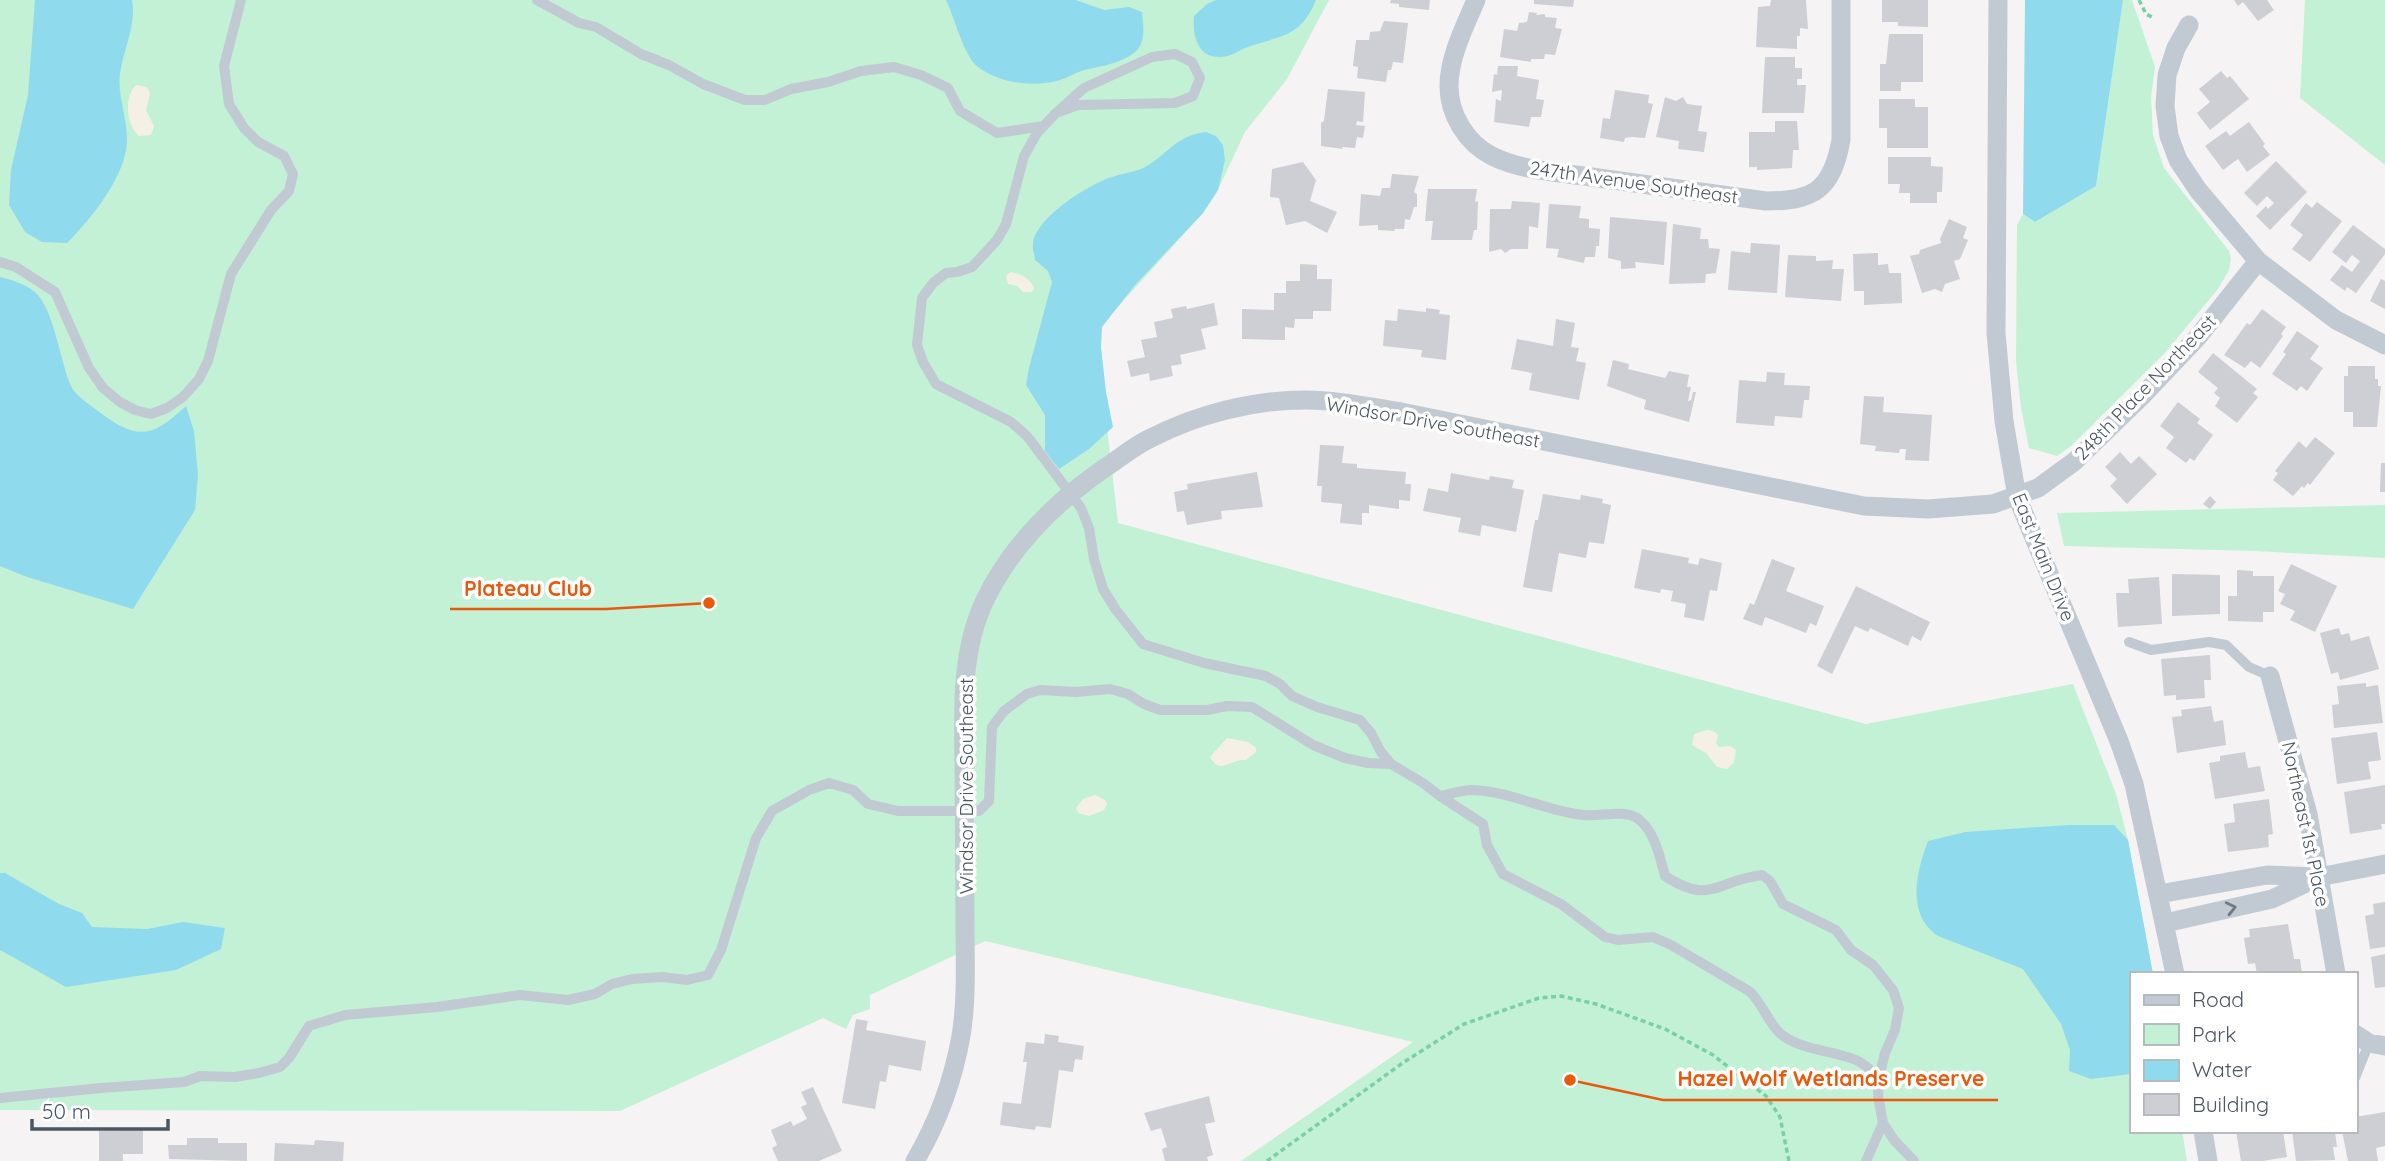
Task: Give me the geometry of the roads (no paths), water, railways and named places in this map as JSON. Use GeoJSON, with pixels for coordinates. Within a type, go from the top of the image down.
{"type":"FeatureCollection","features":[{"type":"Feature","properties":{"kind":"street","name":"247th Avenue Southeast"},"geometry":{"type":"LineString","coordinates":[[1476,0],[1461,38],[1451,75],[1450,96],[1457,121],[1474,143],[1490,155],[1528,168],[1766,201],[1785,201],[1800,198],[1823,186],[1838,159],[1841,140],[1841,0]]}},
{"type":"Feature","properties":{"kind":"street","name":"East Main Drive"},"geometry":{"type":"LineString","coordinates":[[1998,0],[1996,333],[2004,421],[2017,497],[2119,741],[2134,784],[2175,972]]}},
{"type":"Feature","properties":{"kind":"street"},"geometry":{"type":"LineString","coordinates":[[2189,24],[2166,75],[2165,106],[2169,136],[2178,160],[2198,190],[2258,261],[2336,320],[2385,345]]}},
{"type":"Feature","properties":{"kind":"street","name":"248th Place Northeast"},"geometry":{"type":"LineString","coordinates":[[2017,497],[2038,488],[2075,461],[2142,396],[2197,338],[2258,261]]}},
{"type":"Feature","properties":{"kind":"street","name":"Windsor Drive Southeast"},"geometry":{"type":"LineString","coordinates":[[915,1161],[931,1133],[945,1097],[961,1034],[965,981],[964,715],[968,656],[985,601],[1017,549],[1052,509],[1099,471],[1150,438],[1206,416],[1259,403],[1307,400],[1356,404],[1401,412],[1864,506],[1928,509],[1993,504],[2017,497]]}},
{"type":"Feature","properties":{"kind":"street","name":"Northeast 1st Place"},"geometry":{"type":"LineString","coordinates":[[2270,676],[2308,814],[2336,972]]}},
{"type":"Feature","properties":{"kind":"street"},"geometry":{"type":"LineString","coordinates":[[2159,894],[2267,875],[2319,877],[2385,864]]}},
{"type":"Feature","properties":{"kind":"street"},"geometry":{"type":"LineString","coordinates":[[2165,923],[2272,899],[2319,877]]}},
{"type":"Feature","properties":{"kind":"street"},"geometry":{"type":"LineString","coordinates":[[2203,1133],[2208,1161]]}},
{"type":"Feature","properties":{"kind":"lane"},"geometry":{"type":"LineString","coordinates":[[0,262],[16,267],[55,292],[89,368],[103,388],[120,402],[151,414],[167,408],[183,397],[199,379],[208,361],[231,274],[271,210],[289,191],[293,174],[284,156],[258,142],[244,128],[229,104],[224,66],[241,0]]}},
{"type":"Feature","properties":{"kind":"lane"},"geometry":{"type":"LineString","coordinates":[[537,0],[579,23],[596,27],[702,84],[745,100],[765,100],[791,89],[828,82],[861,71],[894,67],[921,75],[948,88],[960,111],[997,133],[1044,126]]}},
{"type":"Feature","properties":{"kind":"lane"},"geometry":{"type":"LineString","coordinates":[[1056,113],[1078,105],[1175,103],[1193,96],[1200,78],[1192,62],[1174,54],[1152,57],[1084,88],[1056,113],[1037,134],[1024,156],[1006,224],[997,240],[972,267],[946,273],[933,283],[922,298],[917,345],[936,384],[1011,422],[1027,436],[1081,508],[1089,528],[1103,589],[1143,644],[1204,663],[1266,676],[1280,684],[1292,696],[1317,708],[1360,720],[1391,764],[1483,824],[1487,845],[1503,874],[1561,904],[1605,937],[1618,940],[1654,937],[1671,945],[1749,991],[1760,1001],[1781,1034],[1793,1041],[1855,1059],[1879,1077]]}},
{"type":"Feature","properties":{"kind":"lane"},"geometry":{"type":"LineString","coordinates":[[2130,642],[2151,650],[2208,642],[2226,645],[2249,667],[2270,676]]}},
{"type":"Feature","properties":{"kind":"lane"},"geometry":{"type":"LineString","coordinates":[[0,1098],[184,1083],[201,1076],[235,1077],[259,1073],[280,1067],[309,1027],[345,1015],[437,1007],[520,995],[568,1000],[595,994],[612,984],[632,979],[663,977],[687,980],[708,975],[721,950],[756,838],[772,811],[808,790],[830,783],[853,790],[868,804],[898,811],[979,811],[989,801],[992,727],[1004,710],[1027,694],[1040,690],[1076,692],[1110,689],[1128,694],[1143,704],[1160,710],[1252,707],[1313,745],[1345,758],[1391,764]]}},
{"type":"Feature","properties":{"kind":"lane"},"geometry":{"type":"LineString","coordinates":[[1440,796],[1470,790],[1500,793],[1569,813],[1600,816],[1622,814],[1636,817],[1647,829],[1665,876],[1705,892],[1746,877],[1762,875],[1770,881],[1783,904],[1836,930],[1851,950],[1873,965],[1892,990],[1899,1008],[1895,1030],[1879,1077],[1878,1096],[1883,1123],[1894,1140],[1914,1161]]}},
{"type":"Feature","properties":{"kind":"lane"},"geometry":{"type":"LineString","coordinates":[[2357,1073],[2370,1041]]}},
{"type":"Feature","properties":{"kind":"lane"},"geometry":{"type":"LineString","coordinates":[[1866,1161],[1883,1123]]}},
{"type":"Feature","properties":{"kind":"water"},"geometry":{"type":"Polygon","coordinates":[[[35,0],[132,0],[133,19],[119,82],[127,130],[126,152],[115,181],[106,195],[87,222],[67,243],[42,242],[25,232],[9,205],[11,170],[28,95],[35,0]]]}},
{"type":"Feature","properties":{"kind":"water"},"geometry":{"type":"Polygon","coordinates":[[[946,0],[1076,0],[1104,10],[1129,7],[1142,12],[1143,36],[1141,45],[1128,57],[1064,79],[1039,84],[1006,80],[986,72],[973,62],[946,0]]]}},
{"type":"Feature","properties":{"kind":"water"},"geometry":{"type":"Polygon","coordinates":[[[1216,0],[1316,0],[1304,21],[1289,33],[1231,55],[1218,57],[1211,56],[1200,47],[1196,41],[1194,25],[1194,16],[1216,0]]]}},
{"type":"Feature","properties":{"kind":"water"},"geometry":{"type":"Polygon","coordinates":[[[2025,0],[2123,0],[2096,186],[2035,222],[2023,214],[2025,0]]]}},
{"type":"Feature","properties":{"kind":"water"},"geometry":{"type":"Polygon","coordinates":[[[1206,132],[1216,136],[1223,145],[1225,160],[1218,190],[1203,213],[1135,285],[1102,327],[1101,347],[1113,427],[1089,449],[1059,469],[1045,451],[1045,415],[1026,385],[1052,282],[1048,271],[1035,260],[1033,246],[1036,234],[1052,214],[1088,188],[1109,178],[1141,169],[1178,142],[1206,132]]]}},
{"type":"Feature","properties":{"kind":"water"},"geometry":{"type":"Polygon","coordinates":[[[0,277],[15,281],[38,295],[49,314],[71,386],[83,400],[111,420],[133,431],[143,432],[163,425],[186,406],[194,431],[198,475],[195,510],[133,609],[27,577],[0,566],[0,277]]]}},
{"type":"Feature","properties":{"kind":"water"},"geometry":{"type":"Polygon","coordinates":[[[2069,825],[2114,825],[2128,840],[2153,972],[2130,972],[2130,1074],[2091,1079],[2069,1071],[2070,1050],[2061,1024],[2023,969],[1938,936],[1928,927],[1921,916],[1916,892],[1928,841],[1965,832],[2069,825]]]}},
{"type":"Feature","properties":{"kind":"water"},"geometry":{"type":"Polygon","coordinates":[[[0,873],[5,873],[59,904],[82,913],[92,927],[147,929],[183,922],[225,928],[221,949],[176,970],[66,987],[0,950],[0,873]]]}},
{"type":"Feature","properties":{"kind":"place","name":"Plateau Club"},"geometry":{"type":"Point","coordinates":[709,603]}},
{"type":"Feature","properties":{"kind":"place","name":"Hazel Wolf Wetlands Preserve"},"geometry":{"type":"Point","coordinates":[1570,1080]}}]}
